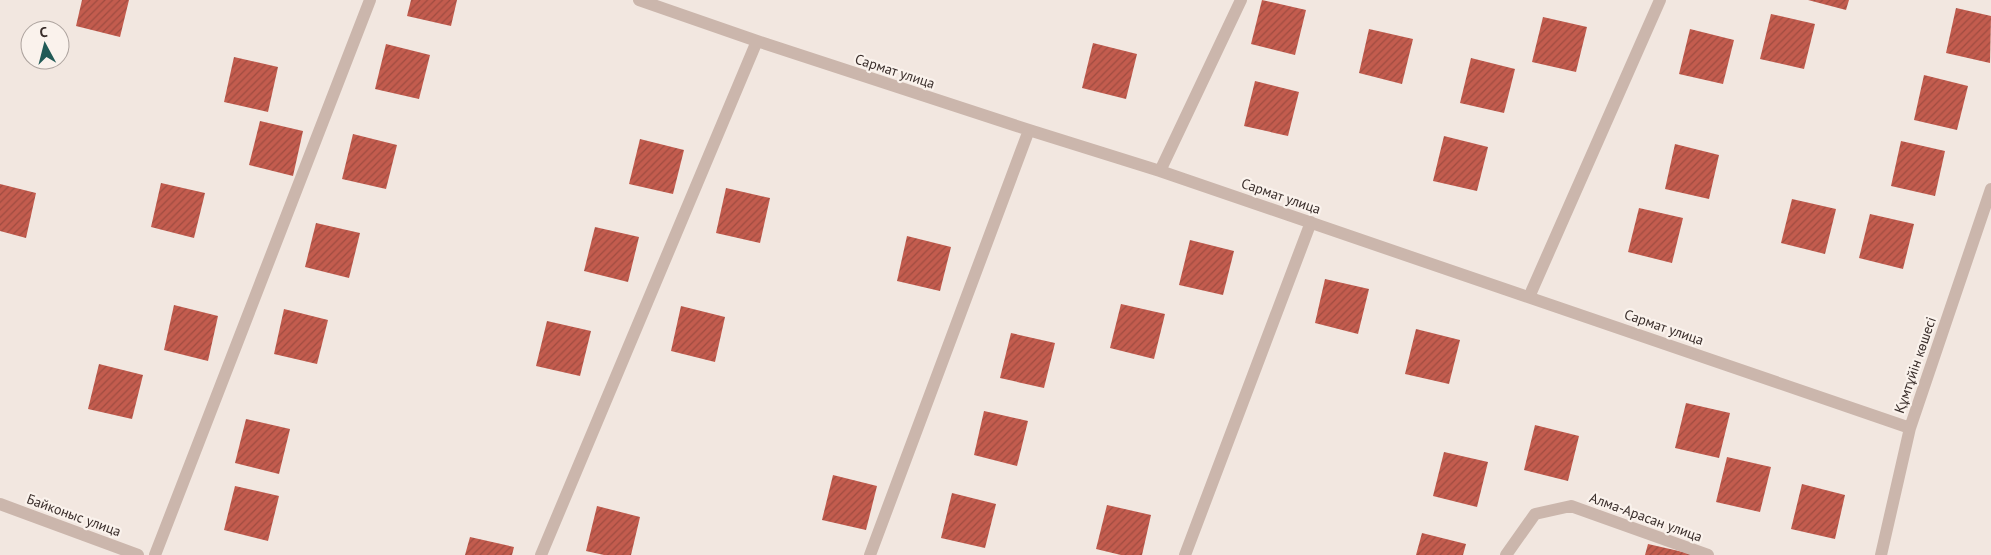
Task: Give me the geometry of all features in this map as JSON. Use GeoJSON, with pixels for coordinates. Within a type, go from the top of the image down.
{"type":"FeatureCollection","features":[{"type":"Feature","properties":{"kind":"street"},"geometry":{"type":"LineString","coordinates":[[154,555],[370,0]]}},
{"type":"Feature","properties":{"kind":"street","name":"Сармат улица"},"geometry":{"type":"LineString","coordinates":[[639,0],[758,42],[1160,171],[1910,428]]}},
{"type":"Feature","properties":{"kind":"street"},"geometry":{"type":"LineString","coordinates":[[1160,171],[1241,0]]}},
{"type":"Feature","properties":{"kind":"street"},"geometry":{"type":"LineString","coordinates":[[1529,297],[1660,0]]}},
{"type":"Feature","properties":{"kind":"street"},"geometry":{"type":"LineString","coordinates":[[541,555],[758,42]]}},
{"type":"Feature","properties":{"kind":"street"},"geometry":{"type":"LineString","coordinates":[[870,555],[1029,130]]}},
{"type":"Feature","properties":{"kind":"street","name":"Құмтұйiн көшесі"},"geometry":{"type":"LineString","coordinates":[[1881,555],[1910,428],[1991,189]]}},
{"type":"Feature","properties":{"kind":"street"},"geometry":{"type":"LineString","coordinates":[[1185,555],[1311,222]]}},
{"type":"Feature","properties":{"kind":"street","name":"Байконыс улица"},"geometry":{"type":"LineString","coordinates":[[0,504],[138,555]]}},
{"type":"Feature","properties":{"kind":"street","name":"Алма-Арасан улица"},"geometry":{"type":"LineString","coordinates":[[1506,555],[1535,514],[1571,506],[1708,555]]}},
{"type":"Feature","properties":{"kind":"building"},"geometry":{"type":"Polygon","coordinates":[[[82,0],[129,0],[120,37],[76,26],[82,0]]]}},
{"type":"Feature","properties":{"kind":"building"},"geometry":{"type":"Polygon","coordinates":[[[411,0],[457,0],[451,26],[407,16],[411,0]]]}},
{"type":"Feature","properties":{"kind":"building"},"geometry":{"type":"Polygon","coordinates":[[[1262,0],[1306,10],[1295,55],[1251,44],[1262,0]]]}},
{"type":"Feature","properties":{"kind":"building"},"geometry":{"type":"Polygon","coordinates":[[[1808,0],[1849,0],[1846,10],[1808,0]]]}},
{"type":"Feature","properties":{"kind":"building"},"geometry":{"type":"Polygon","coordinates":[[[1956,8],[1991,16],[1990,63],[1946,53],[1956,8]]]}},
{"type":"Feature","properties":{"kind":"building"},"geometry":{"type":"Polygon","coordinates":[[[1771,14],[1815,24],[1804,69],[1760,59],[1771,14]]]}},
{"type":"Feature","properties":{"kind":"building"},"geometry":{"type":"Polygon","coordinates":[[[1543,17],[1587,27],[1576,72],[1532,62],[1543,17]]]}},
{"type":"Feature","properties":{"kind":"building"},"geometry":{"type":"Polygon","coordinates":[[[1369,29],[1413,39],[1402,84],[1359,73],[1369,29]]]}},
{"type":"Feature","properties":{"kind":"building"},"geometry":{"type":"Polygon","coordinates":[[[1690,29],[1734,40],[1723,84],[1679,74],[1690,29]]]}},
{"type":"Feature","properties":{"kind":"building"},"geometry":{"type":"Polygon","coordinates":[[[1093,43],[1137,54],[1126,99],[1082,88],[1093,43]]]}},
{"type":"Feature","properties":{"kind":"building"},"geometry":{"type":"Polygon","coordinates":[[[386,44],[430,55],[419,99],[375,89],[386,44]]]}},
{"type":"Feature","properties":{"kind":"building"},"geometry":{"type":"Polygon","coordinates":[[[234,57],[278,67],[268,112],[224,102],[234,57]]]}},
{"type":"Feature","properties":{"kind":"building"},"geometry":{"type":"Polygon","coordinates":[[[1471,58],[1515,69],[1504,113],[1460,103],[1471,58]]]}},
{"type":"Feature","properties":{"kind":"building"},"geometry":{"type":"Polygon","coordinates":[[[1924,75],[1968,86],[1957,130],[1914,120],[1924,75]]]}},
{"type":"Feature","properties":{"kind":"building"},"geometry":{"type":"Polygon","coordinates":[[[1255,81],[1299,92],[1288,136],[1244,126],[1255,81]]]}},
{"type":"Feature","properties":{"kind":"building"},"geometry":{"type":"Polygon","coordinates":[[[260,121],[303,131],[293,176],[249,165],[260,121]]]}},
{"type":"Feature","properties":{"kind":"building"},"geometry":{"type":"Polygon","coordinates":[[[353,134],[397,145],[386,189],[342,179],[353,134]]]}},
{"type":"Feature","properties":{"kind":"building"},"geometry":{"type":"Polygon","coordinates":[[[1444,136],[1488,147],[1477,191],[1433,181],[1444,136]]]}},
{"type":"Feature","properties":{"kind":"building"},"geometry":{"type":"Polygon","coordinates":[[[640,139],[684,150],[673,194],[629,184],[640,139]]]}},
{"type":"Feature","properties":{"kind":"building"},"geometry":{"type":"Polygon","coordinates":[[[1901,141],[1945,151],[1935,196],[1891,186],[1901,141]]]}},
{"type":"Feature","properties":{"kind":"building"},"geometry":{"type":"Polygon","coordinates":[[[1675,144],[1719,155],[1709,199],[1665,189],[1675,144]]]}},
{"type":"Feature","properties":{"kind":"building"},"geometry":{"type":"Polygon","coordinates":[[[161,183],[205,193],[194,238],[151,227],[161,183]]]}},
{"type":"Feature","properties":{"kind":"building"},"geometry":{"type":"Polygon","coordinates":[[[0,184],[36,193],[26,238],[0,231],[0,184]]]}},
{"type":"Feature","properties":{"kind":"building"},"geometry":{"type":"Polygon","coordinates":[[[726,188],[770,198],[760,243],[716,233],[726,188]]]}},
{"type":"Feature","properties":{"kind":"building"},"geometry":{"type":"Polygon","coordinates":[[[1792,199],[1836,209],[1825,254],[1781,243],[1792,199]]]}},
{"type":"Feature","properties":{"kind":"building"},"geometry":{"type":"Polygon","coordinates":[[[1639,208],[1683,218],[1672,263],[1628,252],[1639,208]]]}},
{"type":"Feature","properties":{"kind":"building"},"geometry":{"type":"Polygon","coordinates":[[[1870,214],[1914,224],[1903,269],[1859,258],[1870,214]]]}},
{"type":"Feature","properties":{"kind":"building"},"geometry":{"type":"Polygon","coordinates":[[[316,223],[360,233],[349,278],[305,267],[316,223]]]}},
{"type":"Feature","properties":{"kind":"building"},"geometry":{"type":"Polygon","coordinates":[[[595,227],[639,237],[628,282],[584,271],[595,227]]]}},
{"type":"Feature","properties":{"kind":"building"},"geometry":{"type":"Polygon","coordinates":[[[907,236],[951,247],[940,291],[897,281],[907,236]]]}},
{"type":"Feature","properties":{"kind":"building"},"geometry":{"type":"Polygon","coordinates":[[[1190,240],[1234,251],[1223,295],[1179,285],[1190,240]]]}},
{"type":"Feature","properties":{"kind":"building"},"geometry":{"type":"Polygon","coordinates":[[[1325,279],[1369,289],[1358,334],[1315,323],[1325,279]]]}},
{"type":"Feature","properties":{"kind":"building"},"geometry":{"type":"Polygon","coordinates":[[[1121,304],[1165,314],[1154,359],[1110,348],[1121,304]]]}},
{"type":"Feature","properties":{"kind":"building"},"geometry":{"type":"Polygon","coordinates":[[[174,305],[218,316],[208,361],[164,350],[174,305]]]}},
{"type":"Feature","properties":{"kind":"building"},"geometry":{"type":"Polygon","coordinates":[[[681,306],[725,317],[715,362],[671,351],[681,306]]]}},
{"type":"Feature","properties":{"kind":"building"},"geometry":{"type":"Polygon","coordinates":[[[284,309],[328,320],[317,364],[274,354],[284,309]]]}},
{"type":"Feature","properties":{"kind":"building"},"geometry":{"type":"Polygon","coordinates":[[[547,321],[591,331],[580,376],[536,366],[547,321]]]}},
{"type":"Feature","properties":{"kind":"building"},"geometry":{"type":"Polygon","coordinates":[[[1416,329],[1460,340],[1449,384],[1405,374],[1416,329]]]}},
{"type":"Feature","properties":{"kind":"building"},"geometry":{"type":"Polygon","coordinates":[[[1011,333],[1055,343],[1044,388],[1000,378],[1011,333]]]}},
{"type":"Feature","properties":{"kind":"building"},"geometry":{"type":"Polygon","coordinates":[[[99,364],[143,375],[132,419],[88,409],[99,364]]]}},
{"type":"Feature","properties":{"kind":"building"},"geometry":{"type":"Polygon","coordinates":[[[1686,403],[1730,413],[1719,458],[1675,448],[1686,403]]]}},
{"type":"Feature","properties":{"kind":"building"},"geometry":{"type":"Polygon","coordinates":[[[984,411],[1028,421],[1017,466],[974,455],[984,411]]]}},
{"type":"Feature","properties":{"kind":"building"},"geometry":{"type":"Polygon","coordinates":[[[246,419],[290,429],[279,474],[235,463],[246,419]]]}},
{"type":"Feature","properties":{"kind":"building"},"geometry":{"type":"Polygon","coordinates":[[[1535,425],[1579,436],[1568,481],[1524,470],[1535,425]]]}},
{"type":"Feature","properties":{"kind":"building"},"geometry":{"type":"Polygon","coordinates":[[[1444,452],[1488,462],[1477,507],[1433,496],[1444,452]]]}},
{"type":"Feature","properties":{"kind":"building"},"geometry":{"type":"Polygon","coordinates":[[[1727,457],[1771,467],[1760,512],[1716,502],[1727,457]]]}},
{"type":"Feature","properties":{"kind":"building"},"geometry":{"type":"Polygon","coordinates":[[[833,475],[877,486],[866,530],[822,520],[833,475]]]}},
{"type":"Feature","properties":{"kind":"building"},"geometry":{"type":"Polygon","coordinates":[[[1802,484],[1845,495],[1835,539],[1791,529],[1802,484]]]}},
{"type":"Feature","properties":{"kind":"building"},"geometry":{"type":"Polygon","coordinates":[[[235,486],[279,496],[268,541],[224,530],[235,486]]]}},
{"type":"Feature","properties":{"kind":"building"},"geometry":{"type":"Polygon","coordinates":[[[952,493],[996,504],[985,548],[941,538],[952,493]]]}},
{"type":"Feature","properties":{"kind":"building"},"geometry":{"type":"Polygon","coordinates":[[[1107,505],[1151,515],[1142,555],[1121,555],[1096,549],[1107,505]]]}},
{"type":"Feature","properties":{"kind":"building"},"geometry":{"type":"Polygon","coordinates":[[[597,506],[640,517],[631,555],[604,555],[586,551],[597,506]]]}},
{"type":"Feature","properties":{"kind":"building"},"geometry":{"type":"Polygon","coordinates":[[[1422,533],[1466,544],[1463,555],[1416,555],[1422,533]]]}},
{"type":"Feature","properties":{"kind":"building"},"geometry":{"type":"Polygon","coordinates":[[[470,537],[514,547],[512,555],[465,555],[470,537]]]}},
{"type":"Feature","properties":{"kind":"building"},"geometry":{"type":"Polygon","coordinates":[[[1648,544],[1692,554],[1692,555],[1645,555],[1648,544]]]}}]}
